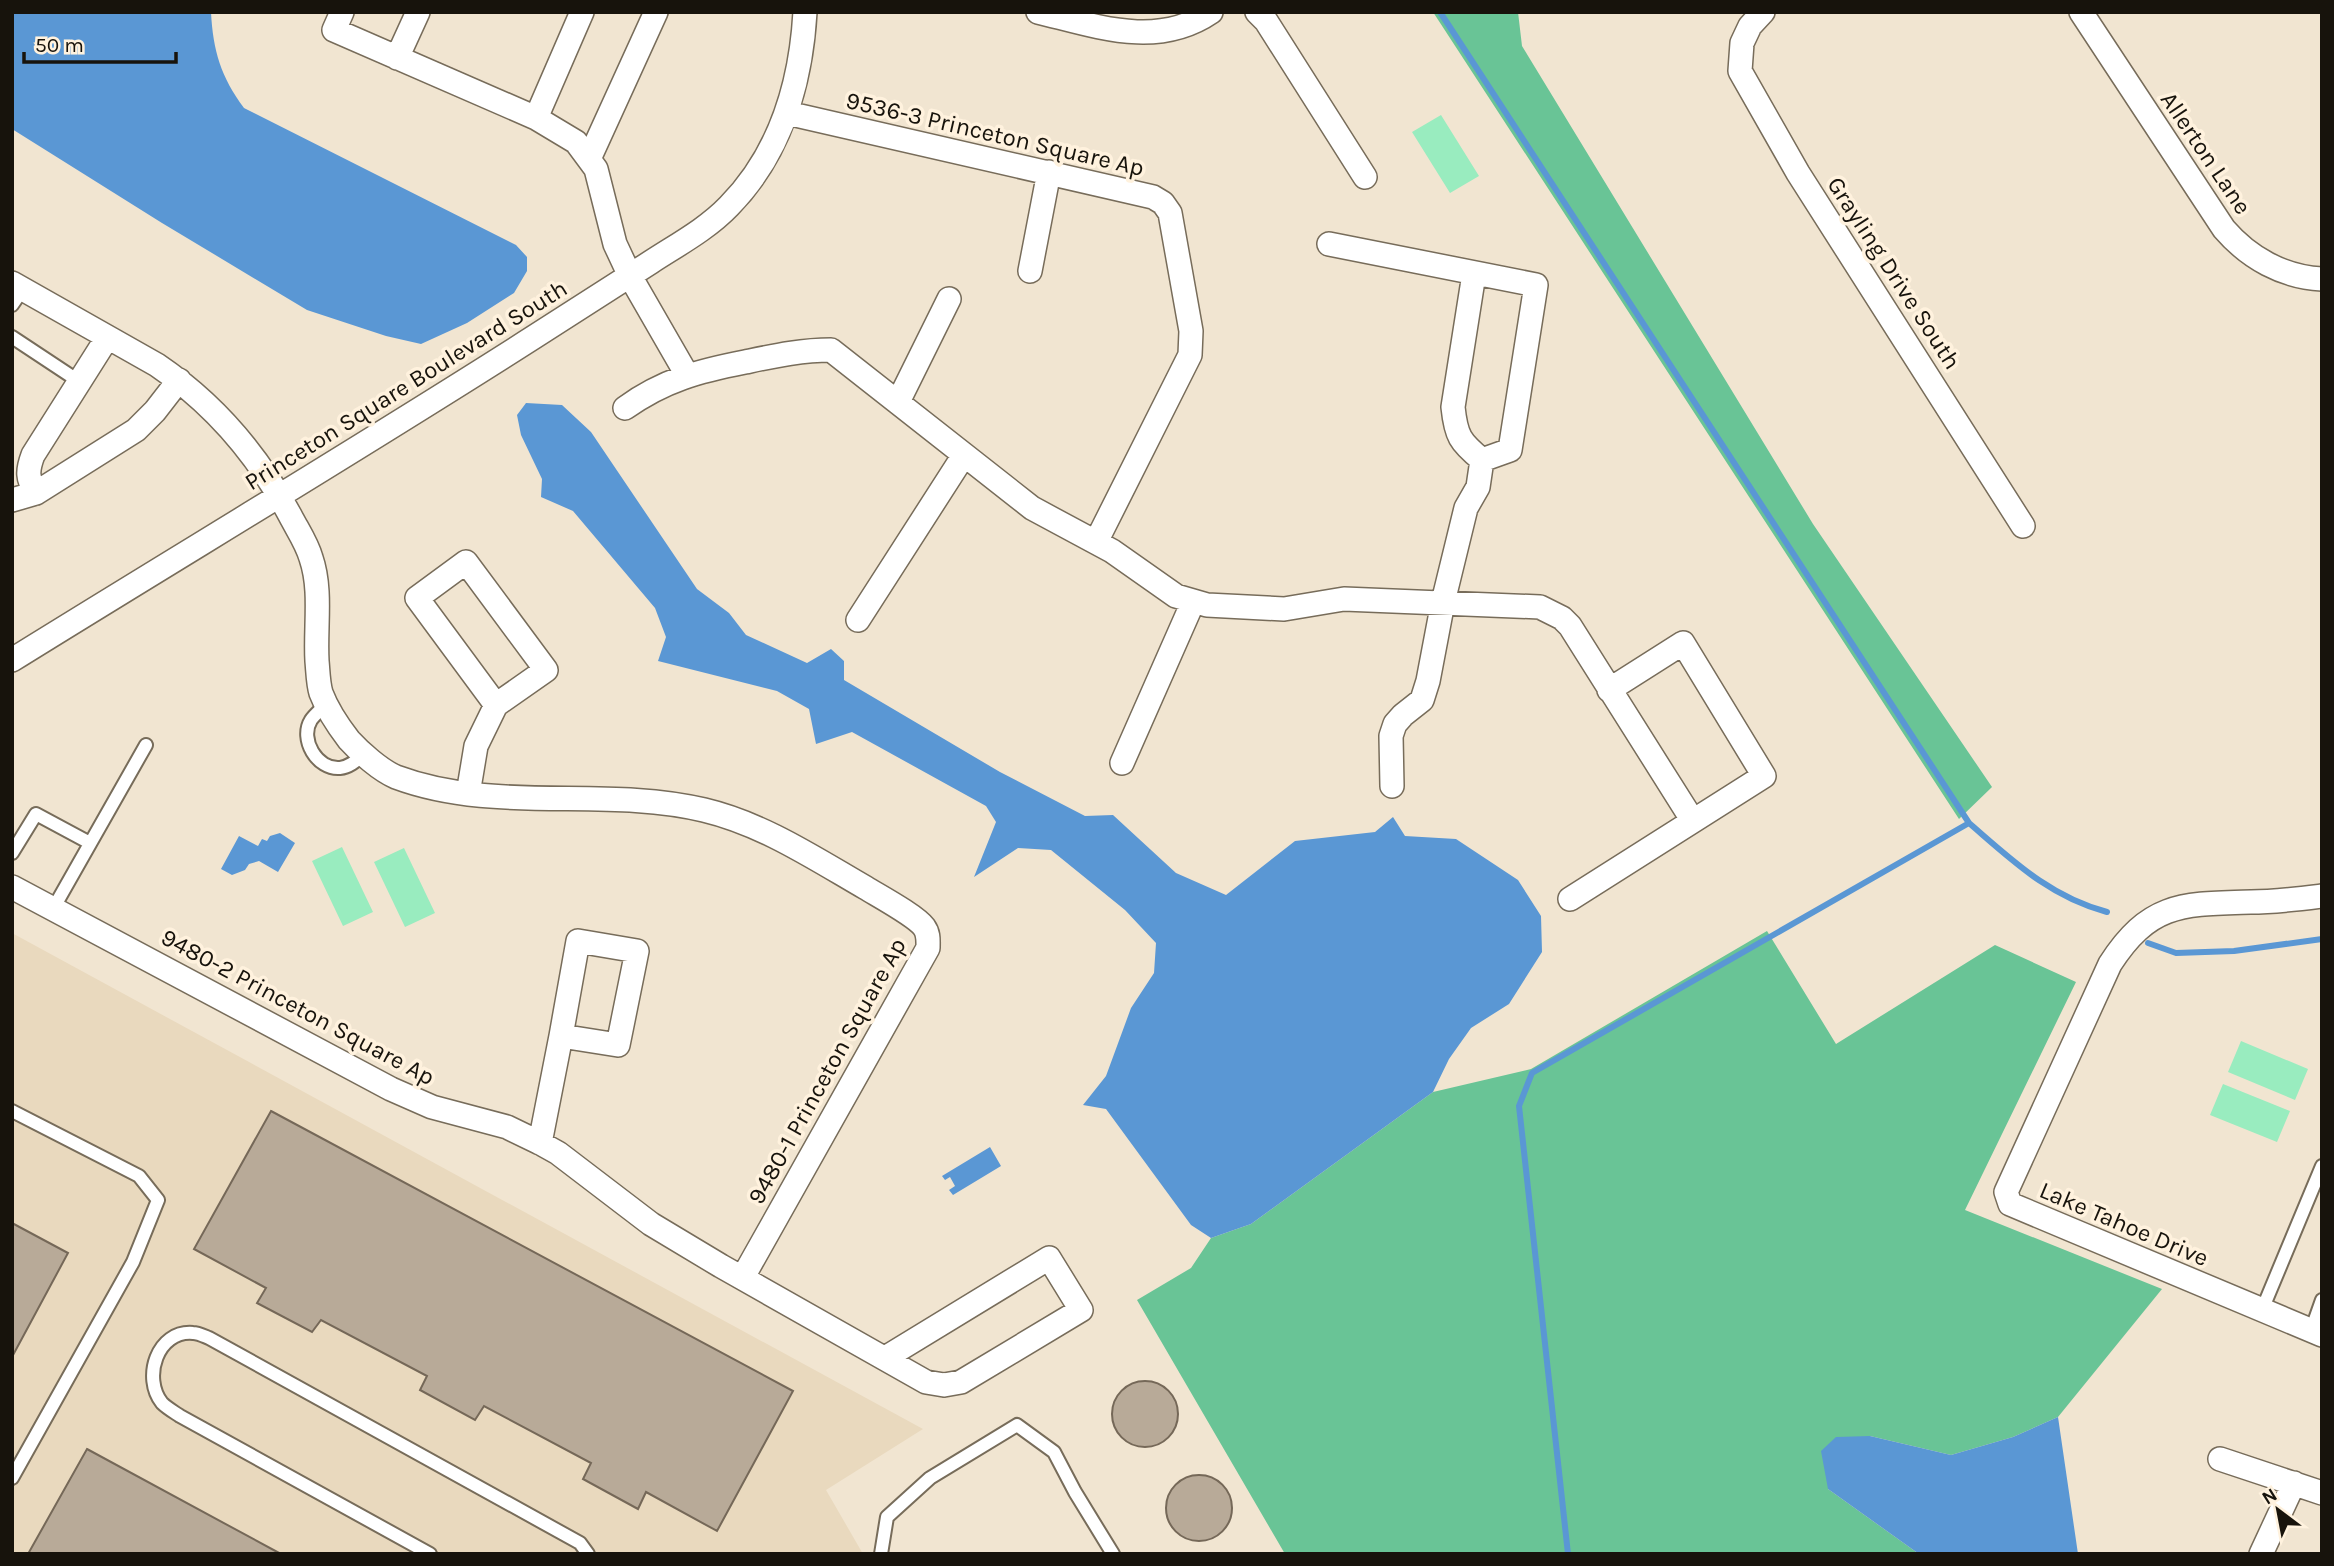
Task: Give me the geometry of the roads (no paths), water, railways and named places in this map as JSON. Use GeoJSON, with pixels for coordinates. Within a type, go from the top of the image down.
{"type":"FeatureCollection","features":[{"type":"Feature","properties":{"kind":"street"},"geometry":{"type":"LineString","coordinates":[[342,12],[334,30],[536,118],[576,142],[589,159],[600,181],[615,244],[630,276],[687,375]]}},
{"type":"Feature","properties":{"kind":"street"},"geometry":{"type":"LineString","coordinates":[[397,58],[418,12]]}},
{"type":"Feature","properties":{"kind":"street"},"geometry":{"type":"LineString","coordinates":[[536,118],[582,12]]}},
{"type":"Feature","properties":{"kind":"street"},"geometry":{"type":"LineString","coordinates":[[589,159],[656,12]]}},
{"type":"Feature","properties":{"kind":"street","name":"Princeton Square Boulevard South"},"geometry":{"type":"LineString","coordinates":[[12,660],[512,351],[696,233],[728,207],[755,174],[774,144],[787,113],[804,35],[805,12]]}},
{"type":"Feature","properties":{"kind":"street"},"geometry":{"type":"LineString","coordinates":[[1038,12],[1127,33],[1149,33],[1176,28],[1210,12]]}},
{"type":"Feature","properties":{"kind":"street"},"geometry":{"type":"LineString","coordinates":[[1257,12],[1266,21],[1365,177]]}},
{"type":"Feature","properties":{"kind":"street","name":"Grayling Drive South"},"geometry":{"type":"LineString","coordinates":[[1763,12],[1750,26],[1742,43],[1740,71],[1798,173],[2023,526]]}},
{"type":"Feature","properties":{"kind":"street","name":"Allerton Lane"},"geometry":{"type":"LineString","coordinates":[[2081,12],[2224,229],[2238,245],[2255,258],[2280,270],[2322,279]]}},
{"type":"Feature","properties":{"kind":"street","name":"9536-3 Princeton Square Ap"},"geometry":{"type":"LineString","coordinates":[[787,113],[1049,172],[1153,197],[1163,203],[1170,213],[1191,331],[1189,355],[1096,542]]}},
{"type":"Feature","properties":{"kind":"street"},"geometry":{"type":"LineString","coordinates":[[1030,271],[1049,172]]}},
{"type":"Feature","properties":{"kind":"street"},"geometry":{"type":"LineString","coordinates":[[1329,244],[1536,285],[1510,450],[1482,460]]}},
{"type":"Feature","properties":{"kind":"street"},"geometry":{"type":"LineString","coordinates":[[1474,274],[1453,407],[1455,426],[1464,445],[1482,460]]}},
{"type":"Feature","properties":{"kind":"street","name":"9480-1 Princeton Square Ap"},"geometry":{"type":"LineString","coordinates":[[16,292],[107,338],[179,380],[206,402],[250,452],[279,495],[307,547],[317,581],[318,677],[321,693],[341,730],[364,754],[394,776],[468,794],[642,802],[704,810],[763,830],[883,898],[923,925],[928,936],[928,948],[743,1277]]}},
{"type":"Feature","properties":{"kind":"street"},"geometry":{"type":"LineString","coordinates":[[898,401],[949,299]]}},
{"type":"Feature","properties":{"kind":"street"},"geometry":{"type":"LineString","coordinates":[[36,493],[29,482],[27,471],[33,455],[107,338]]}},
{"type":"Feature","properties":{"kind":"street"},"geometry":{"type":"LineString","coordinates":[[625,408],[664,384],[687,375],[800,350],[831,350],[1032,508],[1096,542],[1169,592],[1192,601],[1224,606],[1284,609],[1344,599],[1540,607],[1562,618],[1570,626],[1693,821]]}},
{"type":"Feature","properties":{"kind":"street"},"geometry":{"type":"LineString","coordinates":[[12,500],[36,493],[136,430],[156,411],[179,380]]}},
{"type":"Feature","properties":{"kind":"street"},"geometry":{"type":"LineString","coordinates":[[858,620],[964,455]]}},
{"type":"Feature","properties":{"kind":"street"},"geometry":{"type":"LineString","coordinates":[[1392,786],[1391,736],[1395,724],[1422,700],[1466,508],[1478,487],[1482,460]]}},
{"type":"Feature","properties":{"kind":"street"},"geometry":{"type":"LineString","coordinates":[[468,794],[476,746],[496,705],[546,670],[467,562],[417,598],[496,705]]}},
{"type":"Feature","properties":{"kind":"street"},"geometry":{"type":"LineString","coordinates":[[1122,763],[1192,601]]}},
{"type":"Feature","properties":{"kind":"street"},"geometry":{"type":"LineString","coordinates":[[1570,899],[1764,776],[1683,643],[1609,690]]}},
{"type":"Feature","properties":{"kind":"street","name":"9480-2 Princeton Square Ap"},"geometry":{"type":"LineString","coordinates":[[12,887],[391,1089],[432,1107],[507,1127],[540,1143],[558,1153],[651,1224],[885,1359],[926,1382],[944,1385],[961,1382],[1082,1310],[1049,1258],[885,1359]]}},
{"type":"Feature","properties":{"kind":"street","name":"Lake Tahoe Drive"},"geometry":{"type":"LineString","coordinates":[[2316,1333],[2010,1204],[2006,1192],[2110,964],[2126,940],[2166,911],[2194,904],[2272,902],[2322,896]]}},
{"type":"Feature","properties":{"kind":"street"},"geometry":{"type":"LineString","coordinates":[[540,1143],[578,941],[637,951],[618,1045],[561,1036]]}},
{"type":"Feature","properties":{"kind":"street"},"geometry":{"type":"LineString","coordinates":[[2220,1459],[2322,1493]]}},
{"type":"Feature","properties":{"kind":"street"},"geometry":{"type":"LineString","coordinates":[[2261,1554],[2294,1483]]}},
{"type":"Feature","properties":{"kind":"lane"},"geometry":{"type":"LineString","coordinates":[[12,337],[80,382]]}},
{"type":"Feature","properties":{"kind":"lane"},"geometry":{"type":"LineString","coordinates":[[327,703],[311,721],[307,734],[310,749],[319,761],[337,769],[348,766],[364,754]]}},
{"type":"Feature","properties":{"kind":"lane"},"geometry":{"type":"LineString","coordinates":[[54,909],[146,745]]}},
{"type":"Feature","properties":{"kind":"lane"},"geometry":{"type":"LineString","coordinates":[[12,853],[36,814],[90,844]]}},
{"type":"Feature","properties":{"kind":"lane"},"geometry":{"type":"LineString","coordinates":[[12,1111],[139,1176],[158,1200],[133,1262],[12,1478]]}},
{"type":"Feature","properties":{"kind":"lane"},"geometry":{"type":"LineString","coordinates":[[2262,1310],[2322,1166]]}},
{"type":"Feature","properties":{"kind":"lane"},"geometry":{"type":"LineString","coordinates":[[2316,1333],[2322,1300]]}},
{"type":"Feature","properties":{"kind":"lane"},"geometry":{"type":"LineString","coordinates":[[430,1554],[163,1405],[155,1391],[152,1372],[155,1357],[166,1343],[179,1334],[194,1333],[209,1338],[580,1543],[588,1554]]}},
{"type":"Feature","properties":{"kind":"lane"},"geometry":{"type":"LineString","coordinates":[[881,1554],[887,1517],[930,1478],[1017,1425],[1055,1452],[1075,1492],[1113,1554]]}},
{"type":"Feature","properties":{"kind":"water"},"geometry":{"type":"Polygon","coordinates":[[[12,12],[211,12],[220,63],[229,85],[244,108],[516,245],[527,257],[527,271],[514,293],[467,323],[421,344],[386,336],[307,310],[12,129],[12,12]]]}},
{"type":"Feature","properties":{"kind":"water"},"geometry":{"type":"Polygon","coordinates":[[[526,403],[562,405],[591,432],[697,589],[729,613],[746,635],[807,663],[831,649],[844,661],[844,680],[1000,772],[1085,816],[1113,815],[1176,873],[1226,895],[1295,841],[1375,832],[1393,817],[1405,836],[1456,839],[1518,880],[1541,916],[1542,952],[1509,1004],[1471,1028],[1449,1059],[1433,1092],[1251,1224],[1211,1238],[1191,1225],[1106,1109],[1083,1105],[1106,1076],[1131,1008],[1154,973],[1156,943],[1125,910],[1051,850],[1018,848],[974,877],[996,822],[986,806],[852,732],[816,744],[809,709],[777,691],[658,661],[666,637],[655,608],[573,511],[541,497],[542,479],[521,435],[517,415],[526,403]]]}},
{"type":"Feature","properties":{"kind":"water"},"geometry":{"type":"Polygon","coordinates":[[[280,833],[295,843],[278,872],[259,861],[232,875],[221,869],[239,836],[258,846],[262,839],[267,841],[270,836],[280,833]]]}},
{"type":"Feature","properties":{"kind":"water"},"geometry":{"type":"Polygon","coordinates":[[[990,1147],[1001,1166],[953,1195],[949,1190],[955,1186],[950,1177],[945,1180],[942,1176],[990,1147]]]}},
{"type":"Feature","properties":{"kind":"water"},"geometry":{"type":"Polygon","coordinates":[[[2058,1417],[2078,1554],[1919,1554],[1828,1489],[1821,1451],[1836,1437],[1870,1436],[1951,1455],[2013,1437],[2058,1417]]]}},
{"type":"Feature","properties":{"kind":"waterway"},"geometry":{"type":"LineString","coordinates":[[1440,12],[1969,823],[2017,864],[2050,887],[2107,912]]}},
{"type":"Feature","properties":{"kind":"waterway"},"geometry":{"type":"LineString","coordinates":[[1568,1554],[1519,1106],[1532,1073],[1969,823]]}},
{"type":"Feature","properties":{"kind":"waterway"},"geometry":{"type":"LineString","coordinates":[[2148,943],[2176,953],[2234,951],[2322,939]]}}]}
